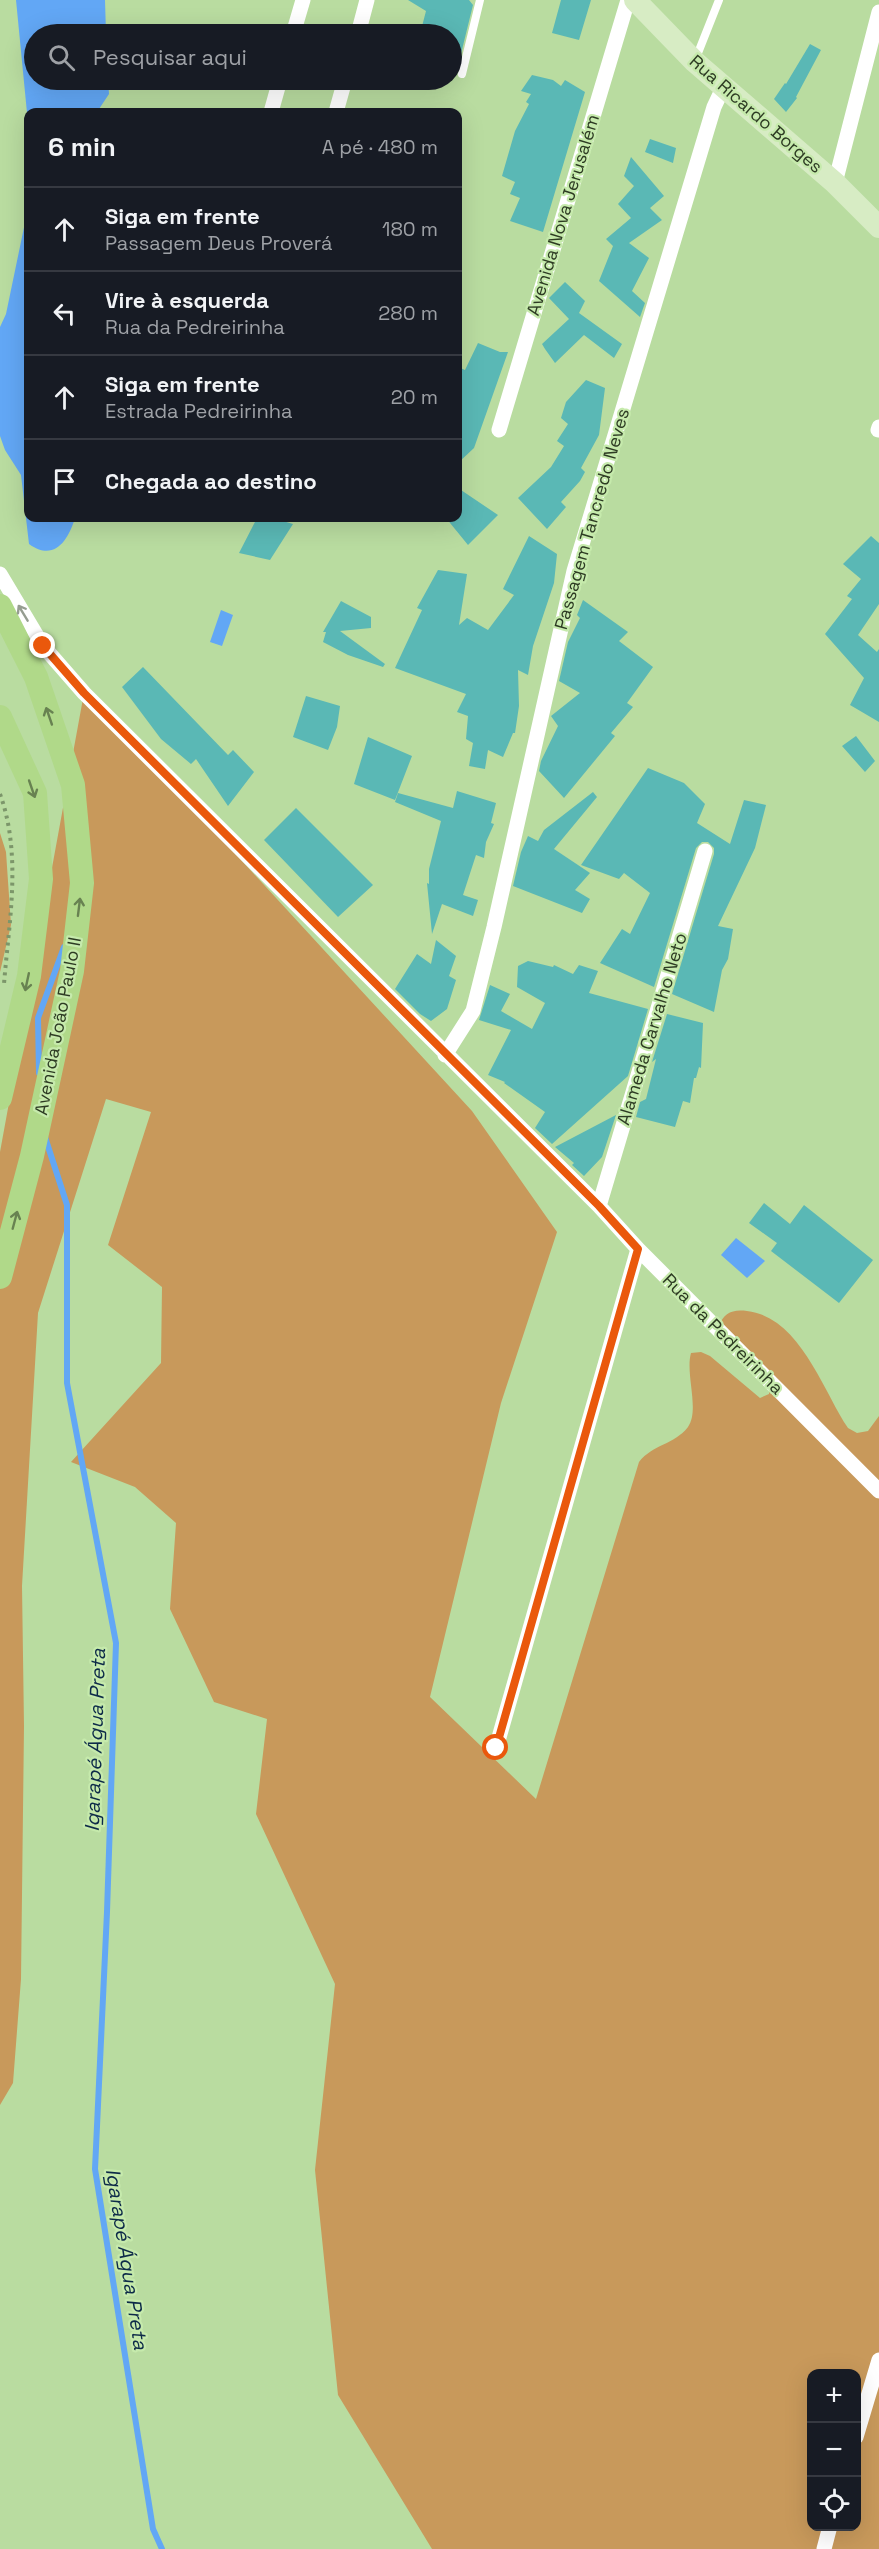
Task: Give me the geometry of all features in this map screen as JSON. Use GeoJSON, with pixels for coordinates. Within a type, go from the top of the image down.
{"type":"FeatureCollection","features":[{"type":"Feature","properties":{"kind":"main road","name":"Avenida João Paulo II"},"geometry":{"type":"LineString","coordinates":[[0,606],[36,677],[73,785],[82,883],[72,971],[32,1156],[0,1277]]}},
{"type":"Feature","properties":{"kind":"main road"},"geometry":{"type":"LineString","coordinates":[[0,717],[34,793],[41,879],[29,976],[0,1098]]}},
{"type":"Feature","properties":{"kind":"street"},"geometry":{"type":"LineString","coordinates":[[296,24],[303,0]]}},
{"type":"Feature","properties":{"kind":"street"},"geometry":{"type":"LineString","coordinates":[[361,24],[367,0]]}},
{"type":"Feature","properties":{"kind":"street","name":"Avenida Nova Jerusalém"},"geometry":{"type":"LineString","coordinates":[[499,430],[628,0]]}},
{"type":"Feature","properties":{"kind":"street","name":"Rua Ricardo Borges"},"geometry":{"type":"LineString","coordinates":[[635,0],[695,62],[835,183],[879,228]]}},
{"type":"Feature","properties":{"kind":"street"},"geometry":{"type":"LineString","coordinates":[[835,183],[879,12]]}},
{"type":"Feature","properties":{"kind":"street","name":"Passagem Tancredo Neves"},"geometry":{"type":"LineString","coordinates":[[445,1055],[473,1011],[574,572],[714,107],[723,88]]}},
{"type":"Feature","properties":{"kind":"street"},"geometry":{"type":"LineString","coordinates":[[272,108],[277,90]]}},
{"type":"Feature","properties":{"kind":"street"},"geometry":{"type":"LineString","coordinates":[[337,108],[342,90]]}},
{"type":"Feature","properties":{"kind":"street","name":"Rua da Pedreirinha"},"geometry":{"type":"LineString","coordinates":[[0,574],[43,646],[84,693],[599,1206],[638,1249],[879,1491]]}},
{"type":"Feature","properties":{"kind":"street","name":"Alameda Carvalho Neto"},"geometry":{"type":"LineString","coordinates":[[599,1206],[705,851]]}},
{"type":"Feature","properties":{"kind":"street"},"geometry":{"type":"LineString","coordinates":[[496,1748],[638,1249]]}},
{"type":"Feature","properties":{"kind":"street"},"geometry":{"type":"LineString","coordinates":[[860,2423],[879,2360]]}},
{"type":"Feature","properties":{"kind":"street"},"geometry":{"type":"LineString","coordinates":[[824,2549],[829,2531]]}},
{"type":"Feature","properties":{"kind":"lane"},"geometry":{"type":"LineString","coordinates":[[462,74],[480,0]]}},
{"type":"Feature","properties":{"kind":"lane"},"geometry":{"type":"LineString","coordinates":[[695,62],[719,0]]}},
{"type":"Feature","properties":{"kind":"path"},"geometry":{"type":"LineString","coordinates":[[0,794],[8,816],[14,865],[2,991]]}},
{"type":"Feature","properties":{"kind":"shaded area"},"geometry":{"type":"Polygon","coordinates":[[[84,693],[94,700],[472,1111],[557,1232],[501,1403],[430,1697],[536,1799],[639,1462],[651,1451],[676,1438],[688,1427],[691,1420],[693,1402],[691,1353],[701,1352],[710,1356],[760,1398],[769,1394],[769,1384],[718,1327],[723,1318],[733,1311],[747,1311],[766,1316],[796,1341],[848,1428],[857,1433],[868,1431],[879,1416],[879,2549],[432,2549],[338,2395],[315,2170],[335,1984],[256,1814],[267,1719],[214,1702],[170,1609],[176,1523],[135,1487],[71,1462],[161,1363],[162,1287],[108,1245],[151,1112],[106,1099],[38,1313],[22,1586],[24,1726],[21,1979],[13,2083],[0,2105],[0,1152],[84,693]]]}},
{"type":"Feature","properties":{"kind":"shaded area"},"geometry":{"type":"Polygon","coordinates":[[[0,833],[6,852],[11,925],[0,972],[0,833]]]}},
{"type":"Feature","properties":{"kind":"water"},"geometry":{"type":"Polygon","coordinates":[[[16,0],[105,0],[106,24],[24,24],[24,82],[16,0]]]}},
{"type":"Feature","properties":{"kind":"water"},"geometry":{"type":"Polygon","coordinates":[[[25,90],[109,90],[109,94],[100,108],[27,108],[25,90]]]}},
{"type":"Feature","properties":{"kind":"water"},"geometry":{"type":"Polygon","coordinates":[[[24,227],[24,501],[21,475],[5,450],[0,436],[0,327],[6,314],[24,227]]]}},
{"type":"Feature","properties":{"kind":"water"},"geometry":{"type":"Polygon","coordinates":[[[26,522],[73,522],[64,541],[53,550],[38,549],[29,544],[26,522]]]}},
{"type":"Feature","properties":{"kind":"water"},"geometry":{"type":"Polygon","coordinates":[[[221,610],[233,615],[222,646],[210,642],[221,610]]]}},
{"type":"Feature","properties":{"kind":"water"},"geometry":{"type":"Polygon","coordinates":[[[736,1238],[765,1261],[747,1278],[721,1255],[736,1238]]]}},
{"type":"Feature","properties":{"kind":"building"},"geometry":{"type":"Polygon","coordinates":[[[408,0],[469,0],[473,5],[462,50],[462,24],[423,24],[426,11],[408,0]]]}},
{"type":"Feature","properties":{"kind":"building"},"geometry":{"type":"Polygon","coordinates":[[[561,0],[591,0],[579,40],[552,33],[561,0]]]}},
{"type":"Feature","properties":{"kind":"building"},"geometry":{"type":"Polygon","coordinates":[[[810,44],[821,50],[797,98],[786,112],[774,99],[786,84],[810,44]]]}},
{"type":"Feature","properties":{"kind":"building"},"geometry":{"type":"Polygon","coordinates":[[[532,75],[553,80],[561,86],[565,80],[585,92],[543,232],[510,221],[520,198],[510,194],[515,182],[502,176],[515,131],[529,104],[526,102],[531,94],[521,91],[532,75]]]}},
{"type":"Feature","properties":{"kind":"building"},"geometry":{"type":"Polygon","coordinates":[[[650,139],[676,148],[673,163],[645,152],[650,139]]]}},
{"type":"Feature","properties":{"kind":"building"},"geometry":{"type":"Polygon","coordinates":[[[631,157],[664,196],[650,208],[662,220],[629,243],[649,258],[632,291],[645,303],[640,317],[599,281],[613,246],[606,239],[631,218],[618,204],[634,186],[624,176],[631,157]]]}},
{"type":"Feature","properties":{"kind":"building"},"geometry":{"type":"Polygon","coordinates":[[[565,282],[585,301],[579,313],[622,344],[614,358],[584,335],[555,363],[545,349],[542,344],[569,319],[549,298],[565,282]]]}},
{"type":"Feature","properties":{"kind":"building"},"geometry":{"type":"Polygon","coordinates":[[[478,343],[500,352],[508,352],[474,448],[462,459],[462,369],[465,370],[478,343]]]}},
{"type":"Feature","properties":{"kind":"building"},"geometry":{"type":"Polygon","coordinates":[[[586,380],[605,388],[599,435],[581,468],[585,472],[580,481],[561,502],[566,507],[547,529],[518,498],[551,467],[564,446],[557,441],[568,424],[561,418],[566,402],[586,380]]]}},
{"type":"Feature","properties":{"kind":"building"},"geometry":{"type":"Polygon","coordinates":[[[462,491],[498,515],[468,545],[449,522],[462,522],[462,491]]]}},
{"type":"Feature","properties":{"kind":"building"},"geometry":{"type":"Polygon","coordinates":[[[255,522],[293,524],[270,560],[239,553],[255,522]]]}},
{"type":"Feature","properties":{"kind":"building"},"geometry":{"type":"Polygon","coordinates":[[[529,536],[557,554],[554,583],[533,646],[528,675],[518,670],[519,706],[515,733],[503,757],[488,750],[485,769],[469,766],[473,743],[466,739],[468,716],[457,712],[466,694],[395,668],[422,610],[417,608],[438,570],[467,574],[459,625],[467,618],[488,630],[514,595],[503,589],[529,536]]]}},
{"type":"Feature","properties":{"kind":"building"},"geometry":{"type":"Polygon","coordinates":[[[871,536],[879,543],[879,604],[858,635],[877,652],[879,649],[879,722],[850,705],[864,678],[825,634],[852,599],[847,596],[861,579],[843,564],[871,536]]]}},
{"type":"Feature","properties":{"kind":"building"},"geometry":{"type":"Polygon","coordinates":[[[583,600],[628,632],[619,641],[653,667],[627,703],[633,707],[611,733],[615,736],[564,798],[539,771],[541,761],[558,726],[551,716],[580,693],[559,681],[568,642],[580,618],[577,615],[583,600]]]}},
{"type":"Feature","properties":{"kind":"building"},"geometry":{"type":"Polygon","coordinates":[[[341,601],[371,617],[371,628],[340,631],[385,664],[383,667],[348,655],[323,642],[326,632],[323,632],[341,601]]]}},
{"type":"Feature","properties":{"kind":"building"},"geometry":{"type":"Polygon","coordinates":[[[143,667],[228,755],[233,750],[254,772],[228,806],[196,759],[191,764],[161,739],[122,687],[143,667]]]}},
{"type":"Feature","properties":{"kind":"building"},"geometry":{"type":"Polygon","coordinates":[[[306,696],[340,706],[337,727],[328,750],[293,737],[306,696]]]}},
{"type":"Feature","properties":{"kind":"building"},"geometry":{"type":"Polygon","coordinates":[[[856,736],[875,761],[865,772],[842,746],[856,736]]]}},
{"type":"Feature","properties":{"kind":"building"},"geometry":{"type":"Polygon","coordinates":[[[368,737],[412,756],[395,800],[354,784],[368,737]]]}},
{"type":"Feature","properties":{"kind":"building"},"geometry":{"type":"Polygon","coordinates":[[[648,768],[684,783],[705,804],[697,823],[730,844],[744,800],[766,805],[755,848],[718,926],[733,929],[728,959],[722,970],[714,1012],[672,994],[714,854],[714,848],[708,842],[702,842],[696,848],[654,987],[600,963],[622,929],[630,934],[650,893],[624,873],[619,879],[581,865],[648,768]]]}},
{"type":"Feature","properties":{"kind":"building"},"geometry":{"type":"Polygon","coordinates":[[[457,791],[496,803],[491,823],[494,824],[486,842],[484,858],[476,855],[463,895],[478,900],[473,916],[442,904],[432,934],[427,883],[429,884],[429,869],[441,821],[395,802],[398,793],[453,808],[457,791]]]}},
{"type":"Feature","properties":{"kind":"building"},"geometry":{"type":"Polygon","coordinates":[[[593,792],[597,797],[554,849],[590,873],[575,890],[590,899],[582,913],[513,886],[521,852],[528,836],[538,841],[544,830],[593,792]]]}},
{"type":"Feature","properties":{"kind":"building"},"geometry":{"type":"Polygon","coordinates":[[[296,808],[373,885],[338,917],[264,840],[296,808]]]}},
{"type":"Feature","properties":{"kind":"building"},"geometry":{"type":"Polygon","coordinates":[[[436,940],[456,956],[449,976],[456,980],[447,1009],[431,1021],[420,1014],[395,989],[417,954],[431,964],[436,940]]]}},
{"type":"Feature","properties":{"kind":"building"},"geometry":{"type":"Polygon","coordinates":[[[528,961],[553,967],[554,965],[573,974],[579,965],[598,971],[589,993],[648,1009],[628,1076],[552,1144],[535,1128],[545,1112],[505,1082],[488,1075],[511,1030],[479,1020],[490,985],[510,994],[501,1011],[532,1029],[545,1003],[517,987],[518,966],[528,961]]]}},
{"type":"Feature","properties":{"kind":"building"},"geometry":{"type":"Polygon","coordinates":[[[667,1014],[703,1023],[701,1068],[699,1067],[696,1078],[694,1078],[690,1103],[683,1101],[675,1127],[636,1117],[640,1102],[646,1099],[656,1059],[652,1062],[667,1014]]]}},
{"type":"Feature","properties":{"kind":"building"},"geometry":{"type":"Polygon","coordinates":[[[616,1115],[602,1157],[584,1176],[572,1165],[574,1163],[555,1147],[616,1115]]]}},
{"type":"Feature","properties":{"kind":"building"},"geometry":{"type":"Polygon","coordinates":[[[764,1203],[790,1224],[804,1205],[873,1260],[839,1303],[771,1251],[777,1243],[749,1223],[764,1203]]]}},
{"type":"Feature","properties":{"kind":"waterway","name":"Igarapé Água Preta"},"geometry":{"type":"LineString","coordinates":[[39,1073],[38,1018],[64,947]]}},
{"type":"Feature","properties":{"kind":"waterway","name":"Igarapé Água Preta"},"geometry":{"type":"LineString","coordinates":[[45,1137],[67,1205],[67,1383],[116,1643],[95,2169],[153,2529],[162,2549]]}},
{"type":"Feature","properties":{"kind":"route"},"geometry":{"type":"LineString","coordinates":[[43,646],[84,693],[599,1206],[638,1249],[496,1748]]}}]}
